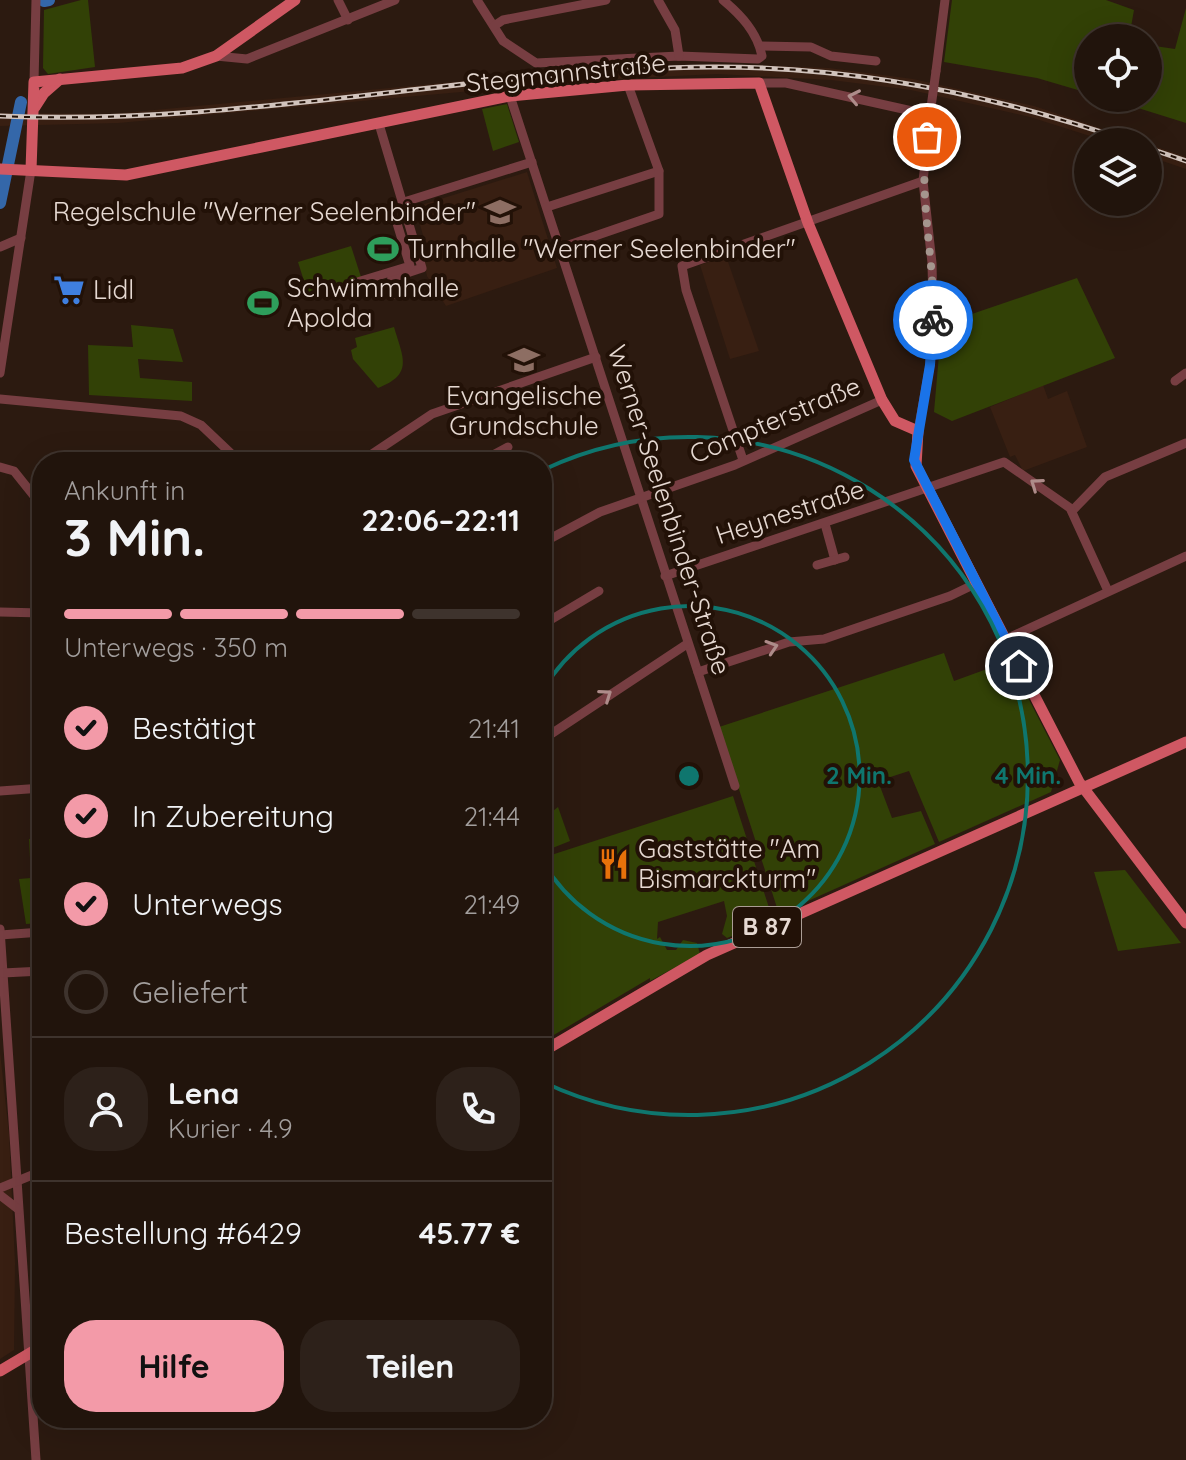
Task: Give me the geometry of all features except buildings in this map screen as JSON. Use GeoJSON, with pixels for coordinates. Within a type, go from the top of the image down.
{"type":"FeatureCollection","features":[{"type":"Feature","properties":{"kind":"main road"},"geometry":{"type":"LineString","coordinates":[[31,170],[34,82],[182,68],[216,56],[295,0]]}},
{"type":"Feature","properties":{"kind":"main road"},"geometry":{"type":"LineString","coordinates":[[33,111],[44,93],[60,79]]}},
{"type":"Feature","properties":{"kind":"main road"},"geometry":{"type":"LineString","coordinates":[[759,83],[808,223],[882,400],[895,421],[918,431],[914,460],[927,489],[1083,787],[1186,923]]}},
{"type":"Feature","properties":{"kind":"main road","name":"Stegmannstraße"},"geometry":{"type":"LineString","coordinates":[[6,169],[126,175],[510,96],[628,85],[759,83]]}},
{"type":"Feature","properties":{"kind":"main road","name":"B 87"},"geometry":{"type":"LineString","coordinates":[[552,1046],[707,955],[1186,742]]}},
{"type":"Feature","properties":{"kind":"main road"},"geometry":{"type":"LineString","coordinates":[[0,1371],[32,1352]]}},
{"type":"Feature","properties":{"kind":"street"},"geometry":{"type":"LineString","coordinates":[[338,0],[348,20]]}},
{"type":"Feature","properties":{"kind":"street"},"geometry":{"type":"LineString","coordinates":[[216,56],[247,59],[395,0]]}},
{"type":"Feature","properties":{"kind":"street"},"geometry":{"type":"LineString","coordinates":[[477,0],[512,48],[536,63],[679,56],[758,59],[762,56],[760,46],[742,17],[723,0]]}},
{"type":"Feature","properties":{"kind":"street"},"geometry":{"type":"LineString","coordinates":[[494,26],[503,20],[606,0]]}},
{"type":"Feature","properties":{"kind":"street"},"geometry":{"type":"LineString","coordinates":[[658,0],[675,30],[679,56]]}},
{"type":"Feature","properties":{"kind":"street"},"geometry":{"type":"LineString","coordinates":[[918,431],[930,365],[933,310],[931,248],[923,181],[945,0]]}},
{"type":"Feature","properties":{"kind":"street"},"geometry":{"type":"LineString","coordinates":[[34,82],[36,4]]}},
{"type":"Feature","properties":{"kind":"street"},"geometry":{"type":"LineString","coordinates":[[760,46],[811,47],[831,56],[876,61]]}},
{"type":"Feature","properties":{"kind":"street"},"geometry":{"type":"LineString","coordinates":[[759,83],[786,83],[930,111]]}},
{"type":"Feature","properties":{"kind":"street"},"geometry":{"type":"LineString","coordinates":[[560,248],[656,218],[660,202],[659,171],[628,85]]}},
{"type":"Feature","properties":{"kind":"street","name":"Werner-Seelenbinder-Straße"},"geometry":{"type":"LineString","coordinates":[[510,96],[735,786]]}},
{"type":"Feature","properties":{"kind":"street"},"geometry":{"type":"LineString","coordinates":[[354,283],[422,268],[379,124]]}},
{"type":"Feature","properties":{"kind":"street"},"geometry":{"type":"LineString","coordinates":[[404,202],[532,162]]}},
{"type":"Feature","properties":{"kind":"street"},"geometry":{"type":"LineString","coordinates":[[0,373],[31,170]]}},
{"type":"Feature","properties":{"kind":"street"},"geometry":{"type":"LineString","coordinates":[[547,207],[659,171]]}},
{"type":"Feature","properties":{"kind":"street"},"geometry":{"type":"LineString","coordinates":[[743,460],[691,305],[682,266],[923,181]]}},
{"type":"Feature","properties":{"kind":"street"},"geometry":{"type":"LineString","coordinates":[[392,274],[410,266],[396,220]]}},
{"type":"Feature","properties":{"kind":"street"},"geometry":{"type":"LineString","coordinates":[[0,247],[21,238]]}},
{"type":"Feature","properties":{"kind":"street"},"geometry":{"type":"LineString","coordinates":[[392,274],[392,295]]}},
{"type":"Feature","properties":{"kind":"street"},"geometry":{"type":"LineString","coordinates":[[375,452],[432,414],[596,357]]}},
{"type":"Feature","properties":{"kind":"street"},"geometry":{"type":"LineString","coordinates":[[1175,381],[1186,373]]}},
{"type":"Feature","properties":{"kind":"street"},"geometry":{"type":"LineString","coordinates":[[0,399],[181,416],[201,425],[229,452]]}},
{"type":"Feature","properties":{"kind":"street","name":"Compterstraße"},"geometry":{"type":"LineString","coordinates":[[552,537],[589,517],[743,460],[882,400]]}},
{"type":"Feature","properties":{"kind":"street"},"geometry":{"type":"LineString","coordinates":[[1108,591],[1072,511],[1105,477],[1186,443]]}},
{"type":"Feature","properties":{"kind":"street"},"geometry":{"type":"LineString","coordinates":[[499,452],[508,447]]}},
{"type":"Feature","properties":{"kind":"street","name":"Heynestraße"},"geometry":{"type":"LineString","coordinates":[[665,576],[1004,462],[1072,511]]}},
{"type":"Feature","properties":{"kind":"street"},"geometry":{"type":"LineString","coordinates":[[0,467],[14,471],[32,494]]}},
{"type":"Feature","properties":{"kind":"street"},"geometry":{"type":"LineString","coordinates":[[817,565],[840,558],[825,524]]}},
{"type":"Feature","properties":{"kind":"street"},"geometry":{"type":"LineString","coordinates":[[1006,639],[1186,556]]}},
{"type":"Feature","properties":{"kind":"street"},"geometry":{"type":"LineString","coordinates":[[698,672],[789,642],[824,639],[941,599],[977,583]]}},
{"type":"Feature","properties":{"kind":"street"},"geometry":{"type":"LineString","coordinates":[[552,619],[599,591]]}},
{"type":"Feature","properties":{"kind":"street"},"geometry":{"type":"LineString","coordinates":[[0,612],[32,613]]}},
{"type":"Feature","properties":{"kind":"street"},"geometry":{"type":"LineString","coordinates":[[552,733],[687,644]]}},
{"type":"Feature","properties":{"kind":"street"},"geometry":{"type":"LineString","coordinates":[[0,791],[32,789]]}},
{"type":"Feature","properties":{"kind":"street"},"geometry":{"type":"LineString","coordinates":[[32,932],[0,932],[4,1047],[17,1180],[32,1407]]}},
{"type":"Feature","properties":{"kind":"street"},"geometry":{"type":"LineString","coordinates":[[3,973],[32,972]]}},
{"type":"Feature","properties":{"kind":"street"},"geometry":{"type":"LineString","coordinates":[[0,1188],[32,1175]]}},
{"type":"Feature","properties":{"kind":"street"},"geometry":{"type":"LineString","coordinates":[[0,1195],[18,1209]]}},
{"type":"Feature","properties":{"kind":"street"},"geometry":{"type":"LineString","coordinates":[[34,1428],[36,1460]]}},
{"type":"Feature","properties":{"kind":"shaded area"},"geometry":{"type":"Polygon","coordinates":[[[717,64],[829,68],[913,79],[1034,106],[1100,128],[1074,128],[1074,131],[1030,117],[911,90],[831,80],[717,74],[594,80],[118,123],[0,126],[0,113],[112,114],[592,69],[717,64]]]}},
{"type":"Feature","properties":{"kind":"shaded area"},"geometry":{"type":"Polygon","coordinates":[[[1162,149],[1186,157],[1186,169],[1162,161],[1162,149]]]}},
{"type":"Feature","properties":{"kind":"shaded area"},"geometry":{"type":"Polygon","coordinates":[[[527,172],[557,268],[446,306],[427,276],[424,262],[430,260],[415,207],[527,172]]]}},
{"type":"Feature","properties":{"kind":"shaded area"},"geometry":{"type":"Polygon","coordinates":[[[726,256],[759,351],[730,359],[700,265],[726,256]]]}},
{"type":"Feature","properties":{"kind":"shaded area"},"geometry":{"type":"Polygon","coordinates":[[[1043,385],[1048,399],[1067,391],[1087,447],[1023,471],[1015,455],[1010,457],[990,407],[1043,385]]]}},
{"type":"Feature","properties":{"kind":"shaded area"},"geometry":{"type":"Polygon","coordinates":[[[0,1052],[9,1134],[15,1263],[14,1350],[0,1359],[0,1052]]]}},
{"type":"Feature","properties":{"kind":"green space"},"geometry":{"type":"Polygon","coordinates":[[[88,0],[95,67],[48,74],[43,68],[44,10],[88,0]]]}},
{"type":"Feature","properties":{"kind":"green space"},"geometry":{"type":"Polygon","coordinates":[[[952,0],[1106,0],[1134,10],[1132,24],[1074,24],[1074,89],[1037,78],[944,62],[952,0]]]}},
{"type":"Feature","properties":{"kind":"green space"},"geometry":{"type":"Polygon","coordinates":[[[1186,8],[1186,123],[1151,112],[1162,112],[1162,47],[1175,49],[1186,8]]]}},
{"type":"Feature","properties":{"kind":"green space"},"geometry":{"type":"Polygon","coordinates":[[[507,104],[519,142],[493,151],[482,109],[507,104]]]}},
{"type":"Feature","properties":{"kind":"green space"},"geometry":{"type":"Polygon","coordinates":[[[351,246],[361,277],[308,294],[298,262],[351,246]]]}},
{"type":"Feature","properties":{"kind":"green space"},"geometry":{"type":"Polygon","coordinates":[[[1077,278],[1115,358],[952,421],[934,412],[942,320],[966,316],[1077,278]]]}},
{"type":"Feature","properties":{"kind":"green space"},"geometry":{"type":"Polygon","coordinates":[[[131,325],[173,329],[183,362],[138,359],[140,378],[192,382],[192,401],[89,395],[88,345],[133,347],[131,325]]]}},
{"type":"Feature","properties":{"kind":"green space"},"geometry":{"type":"Polygon","coordinates":[[[394,327],[403,364],[397,377],[378,388],[353,359],[351,350],[357,347],[355,338],[394,327]]]}},
{"type":"Feature","properties":{"kind":"green space"},"geometry":{"type":"Polygon","coordinates":[[[944,653],[954,681],[1009,661],[1060,760],[1051,792],[939,842],[909,771],[878,781],[892,818],[921,811],[935,844],[779,914],[719,727],[944,653]]]}},
{"type":"Feature","properties":{"kind":"green space"},"geometry":{"type":"Polygon","coordinates":[[[733,796],[773,920],[727,938],[722,934],[727,916],[724,901],[658,922],[657,939],[660,937],[667,950],[676,950],[683,940],[697,943],[700,954],[650,981],[650,978],[552,1036],[552,855],[733,796]]]}},
{"type":"Feature","properties":{"kind":"green space"},"geometry":{"type":"Polygon","coordinates":[[[558,807],[570,841],[552,848],[552,812],[558,807]]]}},
{"type":"Feature","properties":{"kind":"green space"},"geometry":{"type":"Polygon","coordinates":[[[29,839],[32,839],[32,924],[26,924],[19,879],[31,878],[29,839]]]}},
{"type":"Feature","properties":{"kind":"green space"},"geometry":{"type":"Polygon","coordinates":[[[1125,870],[1181,943],[1118,951],[1094,872],[1125,870]]]}},
{"type":"Feature","properties":{"kind":"waterway"},"geometry":{"type":"LineString","coordinates":[[44,1],[49,0]]}},
{"type":"Feature","properties":{"kind":"waterway"},"geometry":{"type":"LineString","coordinates":[[0,203],[21,102]]}},
{"type":"Feature","properties":{"kind":"railway"},"geometry":{"type":"LineString","coordinates":[[0,116],[89,117],[178,113],[533,77],[711,67],[818,72],[924,86],[1089,128]]}},
{"type":"Feature","properties":{"kind":"railway"},"geometry":{"type":"LineString","coordinates":[[1162,153],[1186,161]]}},
{"type":"Feature","properties":{"kind":"way so far"},"geometry":{"type":"LineString","coordinates":[[927,137],[923,181],[930,233],[933,320]]}},
{"type":"Feature","properties":{"kind":"place","name":"Regelschule \"Werner Seelenbinder\""},"geometry":{"type":"Point","coordinates":[500,212]}},
{"type":"Feature","properties":{"kind":"place","name":"Turnhalle \"Werner Seelenbinder\""},"geometry":{"type":"Point","coordinates":[383,249]}},
{"type":"Feature","properties":{"kind":"place","name":"Lidl"},"geometry":{"type":"Point","coordinates":[69,290]}},
{"type":"Feature","properties":{"kind":"place","name":"Schwimmhalle Apolda"},"geometry":{"type":"Point","coordinates":[263,303]}},
{"type":"Feature","properties":{"kind":"place","name":"Evangelische Grundschule"},"geometry":{"type":"Point","coordinates":[524,360]}},
{"type":"Feature","properties":{"kind":"place","name":"Gaststätte \"Am Bismarckturm\""},"geometry":{"type":"Point","coordinates":[614,864]}},
{"type":"Feature","properties":{"kind":"route"},"geometry":{"type":"LineString","coordinates":[[933,320],[930,365],[914,460],[1019,666]]}}]}
